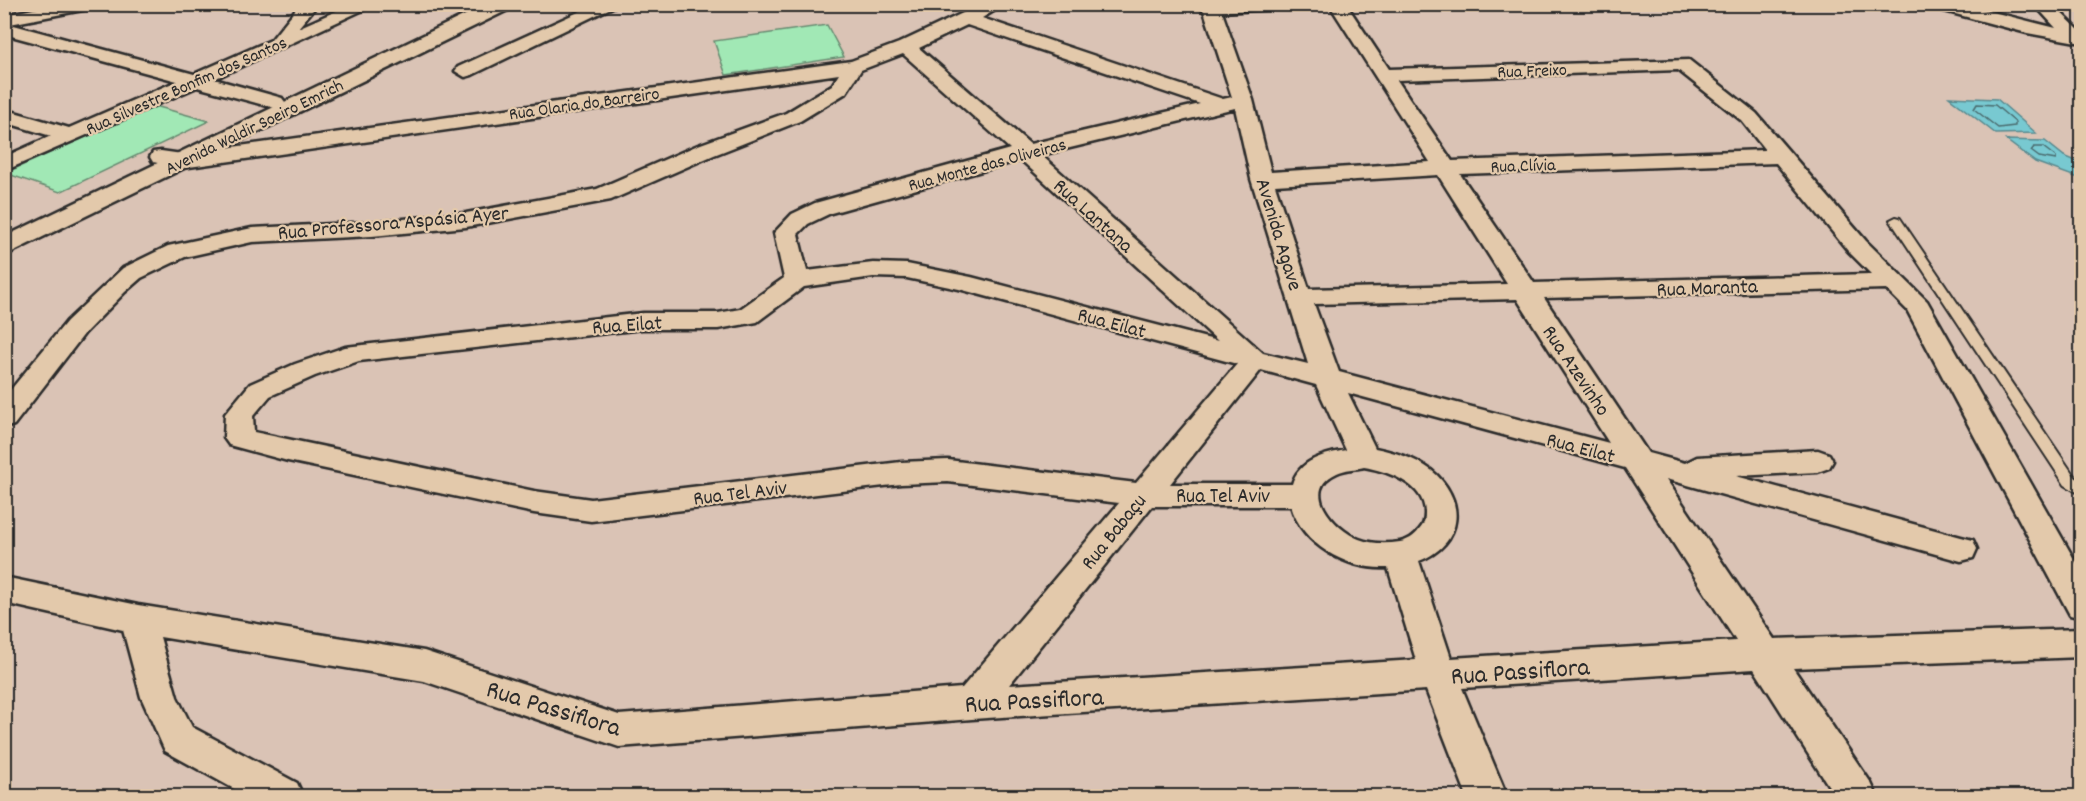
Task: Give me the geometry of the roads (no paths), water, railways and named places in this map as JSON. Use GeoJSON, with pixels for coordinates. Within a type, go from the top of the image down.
{"type":"FeatureCollection","features":[{"type":"Feature","properties":{"kind":"main road","name":"Avenida Waldir Soeiro Emrich"},"geometry":{"type":"LineString","coordinates":[[4,249],[275,102],[476,4]]}},
{"type":"Feature","properties":{"kind":"main road","name":"Avenida Waldir Soeiro Emrich"},"geometry":{"type":"LineString","coordinates":[[4,232],[171,159],[505,4]]}},
{"type":"Feature","properties":{"kind":"street"},"geometry":{"type":"LineString","coordinates":[[4,20],[88,4]]}},
{"type":"Feature","properties":{"kind":"street"},"geometry":{"type":"LineString","coordinates":[[272,47],[310,4]]}},
{"type":"Feature","properties":{"kind":"street","name":"Rua Silvestre Bonfim dos Santos"},"geometry":{"type":"LineString","coordinates":[[4,165],[368,4]]}},
{"type":"Feature","properties":{"kind":"street"},"geometry":{"type":"LineString","coordinates":[[465,71],[611,4]]}},
{"type":"Feature","properties":{"kind":"street","name":"Rua Olaria do Barreiro"},"geometry":{"type":"LineString","coordinates":[[171,159],[854,66],[906,47],[997,4]]}},
{"type":"Feature","properties":{"kind":"street"},"geometry":{"type":"LineString","coordinates":[[1208,5],[1274,4]]}},
{"type":"Feature","properties":{"kind":"street","name":"Rua Azevinho"},"geometry":{"type":"LineString","coordinates":[[1337,4],[1524,292],[1640,462],[1857,796]]}},
{"type":"Feature","properties":{"kind":"street"},"geometry":{"type":"LineString","coordinates":[[1939,4],[2027,28],[2078,37]]}},
{"type":"Feature","properties":{"kind":"street"},"geometry":{"type":"LineString","coordinates":[[2042,4],[2078,37]]}},
{"type":"Feature","properties":{"kind":"street","name":"Avenida Agave"},"geometry":{"type":"LineString","coordinates":[[1208,5],[1233,102],[1262,179],[1327,379],[1364,457]]}},
{"type":"Feature","properties":{"kind":"street"},"geometry":{"type":"LineString","coordinates":[[968,19],[1233,102]]}},
{"type":"Feature","properties":{"kind":"street"},"geometry":{"type":"LineString","coordinates":[[4,27],[275,102]]}},
{"type":"Feature","properties":{"kind":"street","name":"Rua Lantana"},"geometry":{"type":"LineString","coordinates":[[906,47],[956,89],[1254,360]]}},
{"type":"Feature","properties":{"kind":"street","name":"Rua Freixo"},"geometry":{"type":"LineString","coordinates":[[1383,75],[1682,64],[1749,117],[1784,156]]}},
{"type":"Feature","properties":{"kind":"street","name":"Rua Professora Aspásia Ayer"},"geometry":{"type":"LineString","coordinates":[[4,418],[75,327],[116,287],[132,273],[177,251],[252,235],[372,229],[466,220],[603,195],[706,150],[794,117],[839,89],[854,66]]}},
{"type":"Feature","properties":{"kind":"street","name":"Rua Monte das Oliveiras"},"geometry":{"type":"LineString","coordinates":[[797,280],[786,233],[800,219],[823,208],[1024,152],[1233,102]]}},
{"type":"Feature","properties":{"kind":"street"},"geometry":{"type":"LineString","coordinates":[[4,115],[72,136]]}},
{"type":"Feature","properties":{"kind":"street"},"geometry":{"type":"LineString","coordinates":[[1784,156],[1857,246],[1918,306],[1938,338],[2004,465],[2082,605]]}},
{"type":"Feature","properties":{"kind":"street","name":"Rua Clívia"},"geometry":{"type":"LineString","coordinates":[[1262,179],[1444,168],[1784,156]]}},
{"type":"Feature","properties":{"kind":"street","name":"Rua Eilat"},"geometry":{"type":"LineString","coordinates":[[260,390],[305,370],[355,353],[644,321],[718,321],[748,316],[797,280],[873,270],[907,271],[973,285],[1673,470],[1961,549]]}},
{"type":"Feature","properties":{"kind":"street","name":"Rua Maranta"},"geometry":{"type":"LineString","coordinates":[[1299,297],[1895,281]]}},
{"type":"Feature","properties":{"kind":"street","name":"Rua Babaçu"},"geometry":{"type":"LineString","coordinates":[[972,703],[1254,360]]}},
{"type":"Feature","properties":{"kind":"street","name":"Rua Tel Aviv"},"geometry":{"type":"LineString","coordinates":[[260,390],[239,414],[239,438],[288,451],[534,502],[591,510],[901,472],[948,471],[1142,495],[1303,495]]}},
{"type":"Feature","properties":{"kind":"street"},"geometry":{"type":"LineString","coordinates":[[1364,457],[1403,468],[1421,479],[1434,493],[1441,509],[1441,524],[1434,538],[1421,549],[1401,555],[1378,556],[1355,551],[1333,541],[1317,527],[1306,511],[1303,495],[1306,482],[1315,471],[1328,463],[1345,458],[1364,457]]}},
{"type":"Feature","properties":{"kind":"street"},"geometry":{"type":"LineString","coordinates":[[1673,470],[1818,461]]}},
{"type":"Feature","properties":{"kind":"street"},"geometry":{"type":"LineString","coordinates":[[1401,555],[1439,676],[1487,796]]}},
{"type":"Feature","properties":{"kind":"street","name":"Rua Passiflora"},"geometry":{"type":"LineString","coordinates":[[4,591],[138,619],[424,666],[619,731],[972,703],[1439,676],[1763,654],[2082,643]]}},
{"type":"Feature","properties":{"kind":"street"},"geometry":{"type":"LineString","coordinates":[[138,619],[159,697],[178,739],[283,796]]}},
{"type":"Feature","properties":{"kind":"lane"},"geometry":{"type":"LineString","coordinates":[[1896,219],[2070,481],[2082,490]]}},
{"type":"Feature","properties":{"kind":"water"},"geometry":{"type":"Polygon","coordinates":[[[1949,97],[1997,99],[2036,133],[1996,134],[1949,97]]]}},
{"type":"Feature","properties":{"kind":"water"},"geometry":{"type":"Polygon","coordinates":[[[2006,140],[2045,141],[2064,156],[2081,163],[2081,179],[2035,162],[2006,140]]]}}]}
